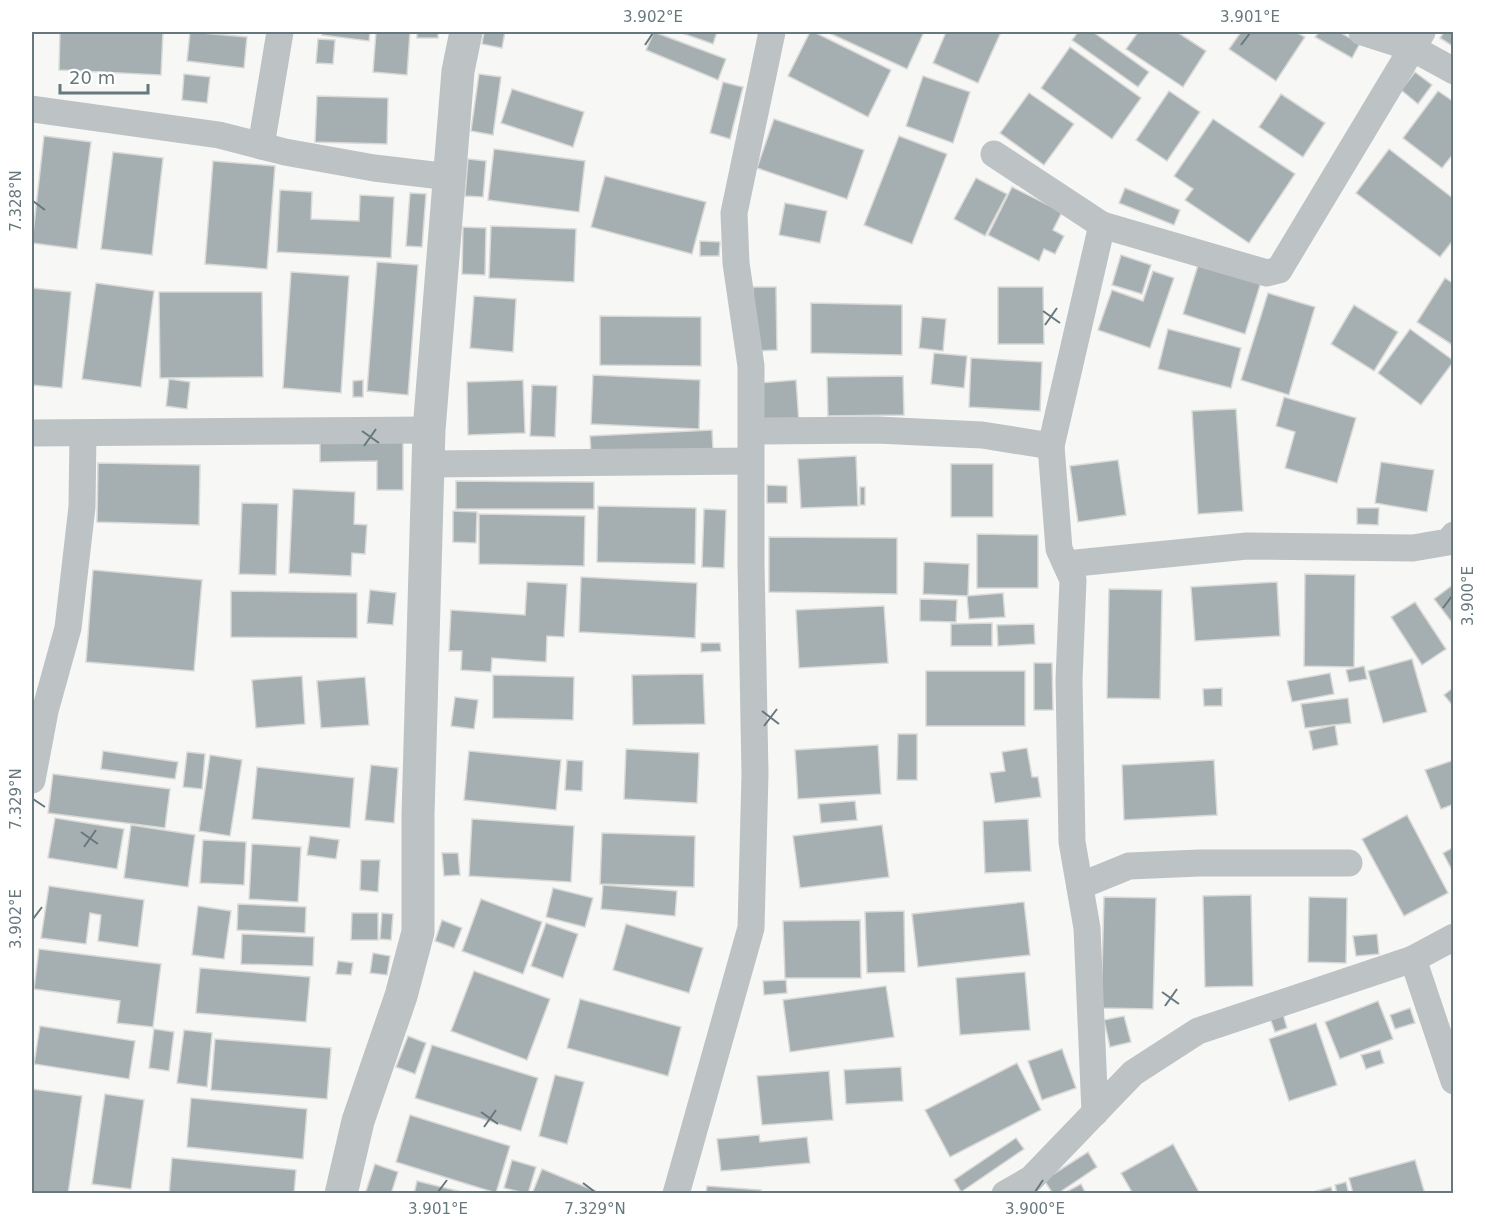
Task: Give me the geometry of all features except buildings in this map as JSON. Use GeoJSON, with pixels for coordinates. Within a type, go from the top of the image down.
{"type":"FeatureCollection","features":[{"type":"Feature","properties":{"kind":"street"},"geometry":{"type":"LineString","coordinates":[[261,146],[280,32]]}},
{"type":"Feature","properties":{"kind":"street"},"geometry":{"type":"LineString","coordinates":[[340,1194],[358,1121],[401,996],[418,932],[418,815],[429,430],[458,71],[466,32]]}},
{"type":"Feature","properties":{"kind":"street"},"geometry":{"type":"LineString","coordinates":[[676,1194],[751,928],[755,774],[750,461],[751,366],[736,263],[734,213],[772,32]]}},
{"type":"Feature","properties":{"kind":"street"},"geometry":{"type":"LineString","coordinates":[[1362,32],[1417,40],[1454,70]]}},
{"type":"Feature","properties":{"kind":"street"},"geometry":{"type":"LineString","coordinates":[[994,154],[1102,225],[1267,273],[1279,270],[1417,40]]}},
{"type":"Feature","properties":{"kind":"street"},"geometry":{"type":"LineString","coordinates":[[32,109],[219,135],[261,146],[374,168],[450,177]]}},
{"type":"Feature","properties":{"kind":"street"},"geometry":{"type":"LineString","coordinates":[[1095,1113],[1087,928],[1072,831],[1069,680],[1073,580],[1059,549],[1051,446],[1102,225]]}},
{"type":"Feature","properties":{"kind":"street"},"geometry":{"type":"LineString","coordinates":[[32,433],[429,430]]}},
{"type":"Feature","properties":{"kind":"street"},"geometry":{"type":"LineString","coordinates":[[752,431],[912,431],[982,435],[1051,446]]}},
{"type":"Feature","properties":{"kind":"street"},"geometry":{"type":"LineString","coordinates":[[32,780],[45,711],[68,628],[82,507],[83,433]]}},
{"type":"Feature","properties":{"kind":"street"},"geometry":{"type":"LineString","coordinates":[[428,464],[750,461]]}},
{"type":"Feature","properties":{"kind":"street"},"geometry":{"type":"LineString","coordinates":[[1066,564],[1247,546],[1413,548],[1448,542],[1454,535]]}},
{"type":"Feature","properties":{"kind":"street"},"geometry":{"type":"LineString","coordinates":[[1080,886],[1129,866],[1199,862],[1349,863]]}},
{"type":"Feature","properties":{"kind":"street"},"geometry":{"type":"LineString","coordinates":[[1005,1194],[1031,1179],[1133,1072],[1198,1030],[1413,959],[1454,937]]}},
{"type":"Feature","properties":{"kind":"street"},"geometry":{"type":"LineString","coordinates":[[1413,959],[1454,1081]]}}]}
